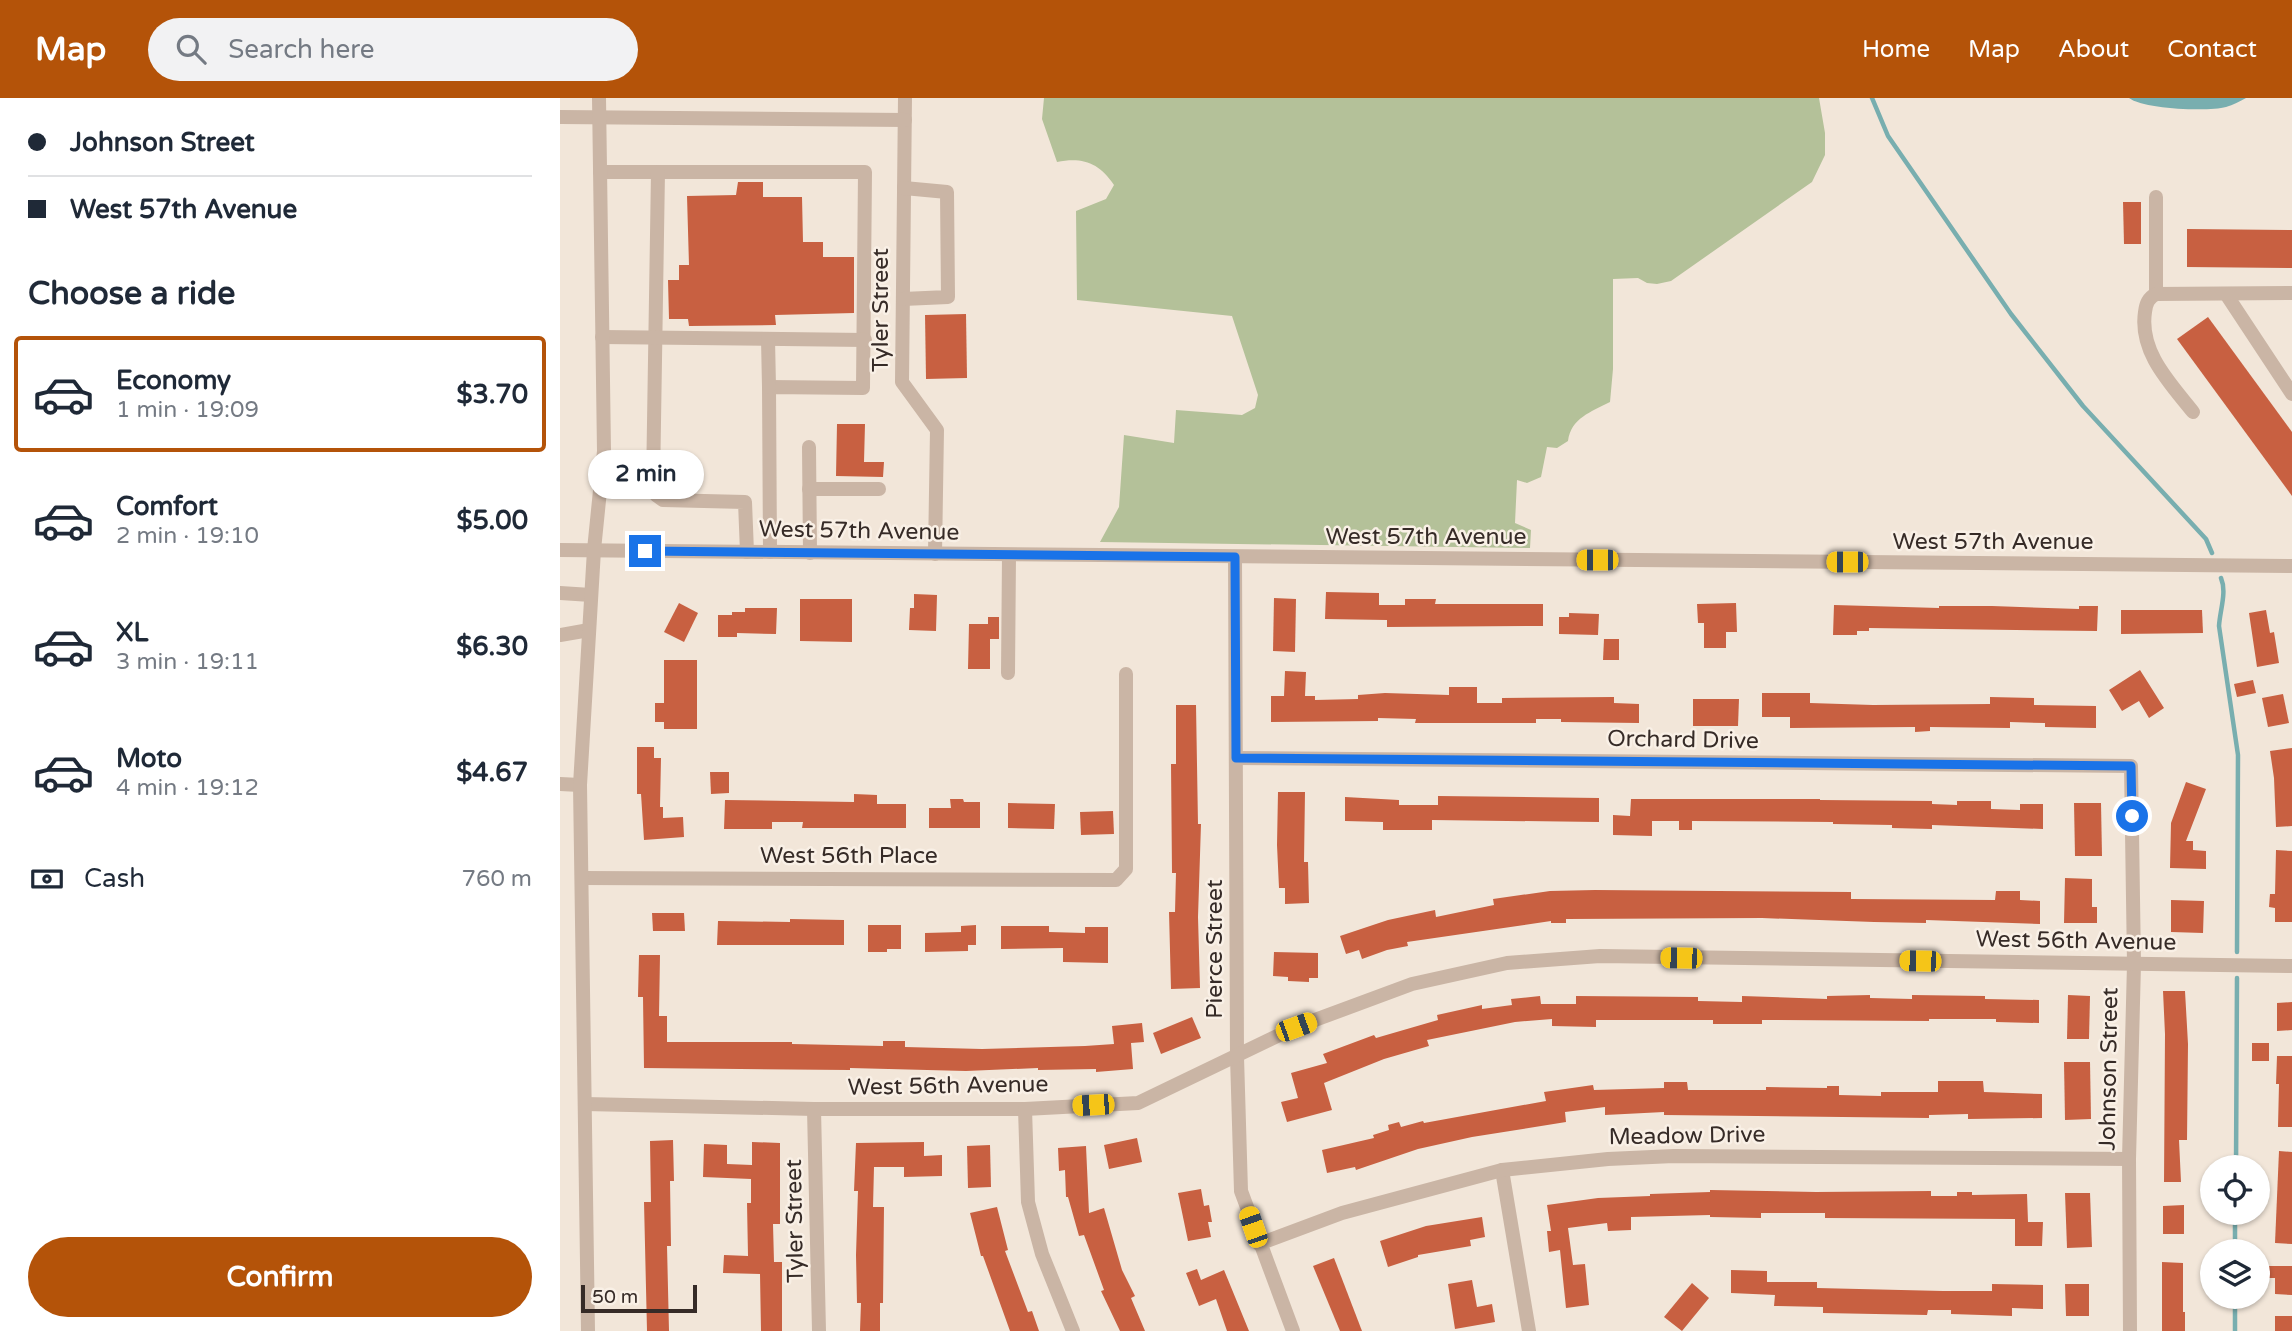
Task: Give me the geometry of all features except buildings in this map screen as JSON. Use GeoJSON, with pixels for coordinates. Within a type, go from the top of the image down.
{"type":"FeatureCollection","features":[{"type":"Feature","properties":{"kind":"street"},"geometry":{"type":"LineString","coordinates":[[588,1331],[580,785],[594,550],[604,451],[599,98]]}},
{"type":"Feature","properties":{"kind":"street","name":"Tyler Street"},"geometry":{"type":"LineString","coordinates":[[905,98],[902,383],[937,430],[935,554]]}},
{"type":"Feature","properties":{"kind":"street"},"geometry":{"type":"LineString","coordinates":[[560,117],[905,120]]}},
{"type":"Feature","properties":{"kind":"street"},"geometry":{"type":"LineString","coordinates":[[600,172],[865,172],[863,388],[769,387]]}},
{"type":"Feature","properties":{"kind":"street"},"geometry":{"type":"LineString","coordinates":[[658,172],[653,485],[656,495],[671,501],[769,501]]}},
{"type":"Feature","properties":{"kind":"street"},"geometry":{"type":"LineString","coordinates":[[903,299],[948,298],[947,192],[904,188]]}},
{"type":"Feature","properties":{"kind":"street"},"geometry":{"type":"LineString","coordinates":[[2156,197],[2156,294]]}},
{"type":"Feature","properties":{"kind":"street"},"geometry":{"type":"LineString","coordinates":[[2193,412],[2150,354],[2144,320],[2146,305],[2151,297],[2156,294],[2292,293]]}},
{"type":"Feature","properties":{"kind":"street"},"geometry":{"type":"LineString","coordinates":[[2226,294],[2292,394]]}},
{"type":"Feature","properties":{"kind":"street"},"geometry":{"type":"LineString","coordinates":[[602,337],[865,340]]}},
{"type":"Feature","properties":{"kind":"street"},"geometry":{"type":"LineString","coordinates":[[768,339],[770,552]]}},
{"type":"Feature","properties":{"kind":"street"},"geometry":{"type":"LineString","coordinates":[[809,447],[810,553]]}},
{"type":"Feature","properties":{"kind":"street"},"geometry":{"type":"LineString","coordinates":[[809,489],[879,489]]}},
{"type":"Feature","properties":{"kind":"street"},"geometry":{"type":"LineString","coordinates":[[745,502],[747,552]]}},
{"type":"Feature","properties":{"kind":"street","name":"West 57th Avenue"},"geometry":{"type":"LineString","coordinates":[[560,550],[2292,566]]}},
{"type":"Feature","properties":{"kind":"street"},"geometry":{"type":"LineString","coordinates":[[1007,673],[1009,555]]}},
{"type":"Feature","properties":{"kind":"street","name":"Pierce Street"},"geometry":{"type":"LineString","coordinates":[[1235,557],[1237,1057],[1241,1191],[1293,1331]]}},
{"type":"Feature","properties":{"kind":"street"},"geometry":{"type":"LineString","coordinates":[[560,593],[592,595]]}},
{"type":"Feature","properties":{"kind":"street"},"geometry":{"type":"LineString","coordinates":[[560,635],[589,630]]}},
{"type":"Feature","properties":{"kind":"street","name":"West 56th Place"},"geometry":{"type":"LineString","coordinates":[[582,878],[1116,880],[1126,869],[1126,674]]}},
{"type":"Feature","properties":{"kind":"street","name":"Orchard Drive"},"geometry":{"type":"LineString","coordinates":[[1236,758],[2131,766]]}},
{"type":"Feature","properties":{"kind":"street","name":"Johnson Street"},"geometry":{"type":"LineString","coordinates":[[2130,1331],[2129,1159],[2134,964],[2131,766]]}},
{"type":"Feature","properties":{"kind":"street"},"geometry":{"type":"LineString","coordinates":[[560,784],[580,785]]}},
{"type":"Feature","properties":{"kind":"street","name":"West 56th Avenue"},"geometry":{"type":"LineString","coordinates":[[585,1104],[814,1109],[1025,1109],[1138,1103],[1296,1027],[1412,984],[1507,963],[1601,957],[2292,966]]}},
{"type":"Feature","properties":{"kind":"street","name":"Tyler Street"},"geometry":{"type":"LineString","coordinates":[[814,1109],[819,1331]]}},
{"type":"Feature","properties":{"kind":"street"},"geometry":{"type":"LineString","coordinates":[[1025,1109],[1028,1202],[1042,1254],[1073,1331]]}},
{"type":"Feature","properties":{"kind":"street","name":"Meadow Drive"},"geometry":{"type":"LineString","coordinates":[[1259,1244],[1342,1213],[1502,1170],[1608,1159],[1674,1156],[2129,1159]]}},
{"type":"Feature","properties":{"kind":"street"},"geometry":{"type":"LineString","coordinates":[[1502,1170],[1529,1331]]}},
{"type":"Feature","properties":{"kind":"green space"},"geometry":{"type":"Polygon","coordinates":[[[1044,98],[1819,98],[1825,133],[1825,155],[1812,182],[1671,281],[1657,284],[1638,278],[1613,279],[1613,369],[1610,402],[1578,421],[1568,441],[1557,448],[1547,447],[1541,477],[1527,483],[1517,480],[1515,523],[1531,530],[1530,548],[1100,542],[1119,507],[1124,435],[1174,443],[1176,410],[1242,415],[1255,408],[1258,395],[1232,316],[1077,300],[1076,211],[1106,199],[1114,185],[1102,171],[1090,163],[1075,160],[1057,162],[1042,119],[1044,98]]]}},
{"type":"Feature","properties":{"kind":"water"},"geometry":{"type":"Polygon","coordinates":[[[2129,98],[2246,98],[2226,107],[2191,109],[2148,105],[2129,98]]]}},
{"type":"Feature","properties":{"kind":"waterway"},"geometry":{"type":"LineString","coordinates":[[1872,98],[1888,136],[2011,314],[2083,406],[2206,539],[2212,553]]}},
{"type":"Feature","properties":{"kind":"waterway"},"geometry":{"type":"LineString","coordinates":[[2221,578],[2223,595],[2219,626],[2238,755],[2237,952]]}},
{"type":"Feature","properties":{"kind":"waterway"},"geometry":{"type":"LineString","coordinates":[[2236,1155],[2237,978]]}},
{"type":"Feature","properties":{"kind":"waterway"},"geometry":{"type":"LineString","coordinates":[[2235,1225],[2235,1239]]}},
{"type":"Feature","properties":{"kind":"waterway"},"geometry":{"type":"LineString","coordinates":[[2235,1309],[2235,1331]]}},
{"type":"Feature","properties":{"kind":"route"},"geometry":{"type":"LineString","coordinates":[[645,551],[1235,557],[1236,758],[2131,766],[2132,816]]}}]}
